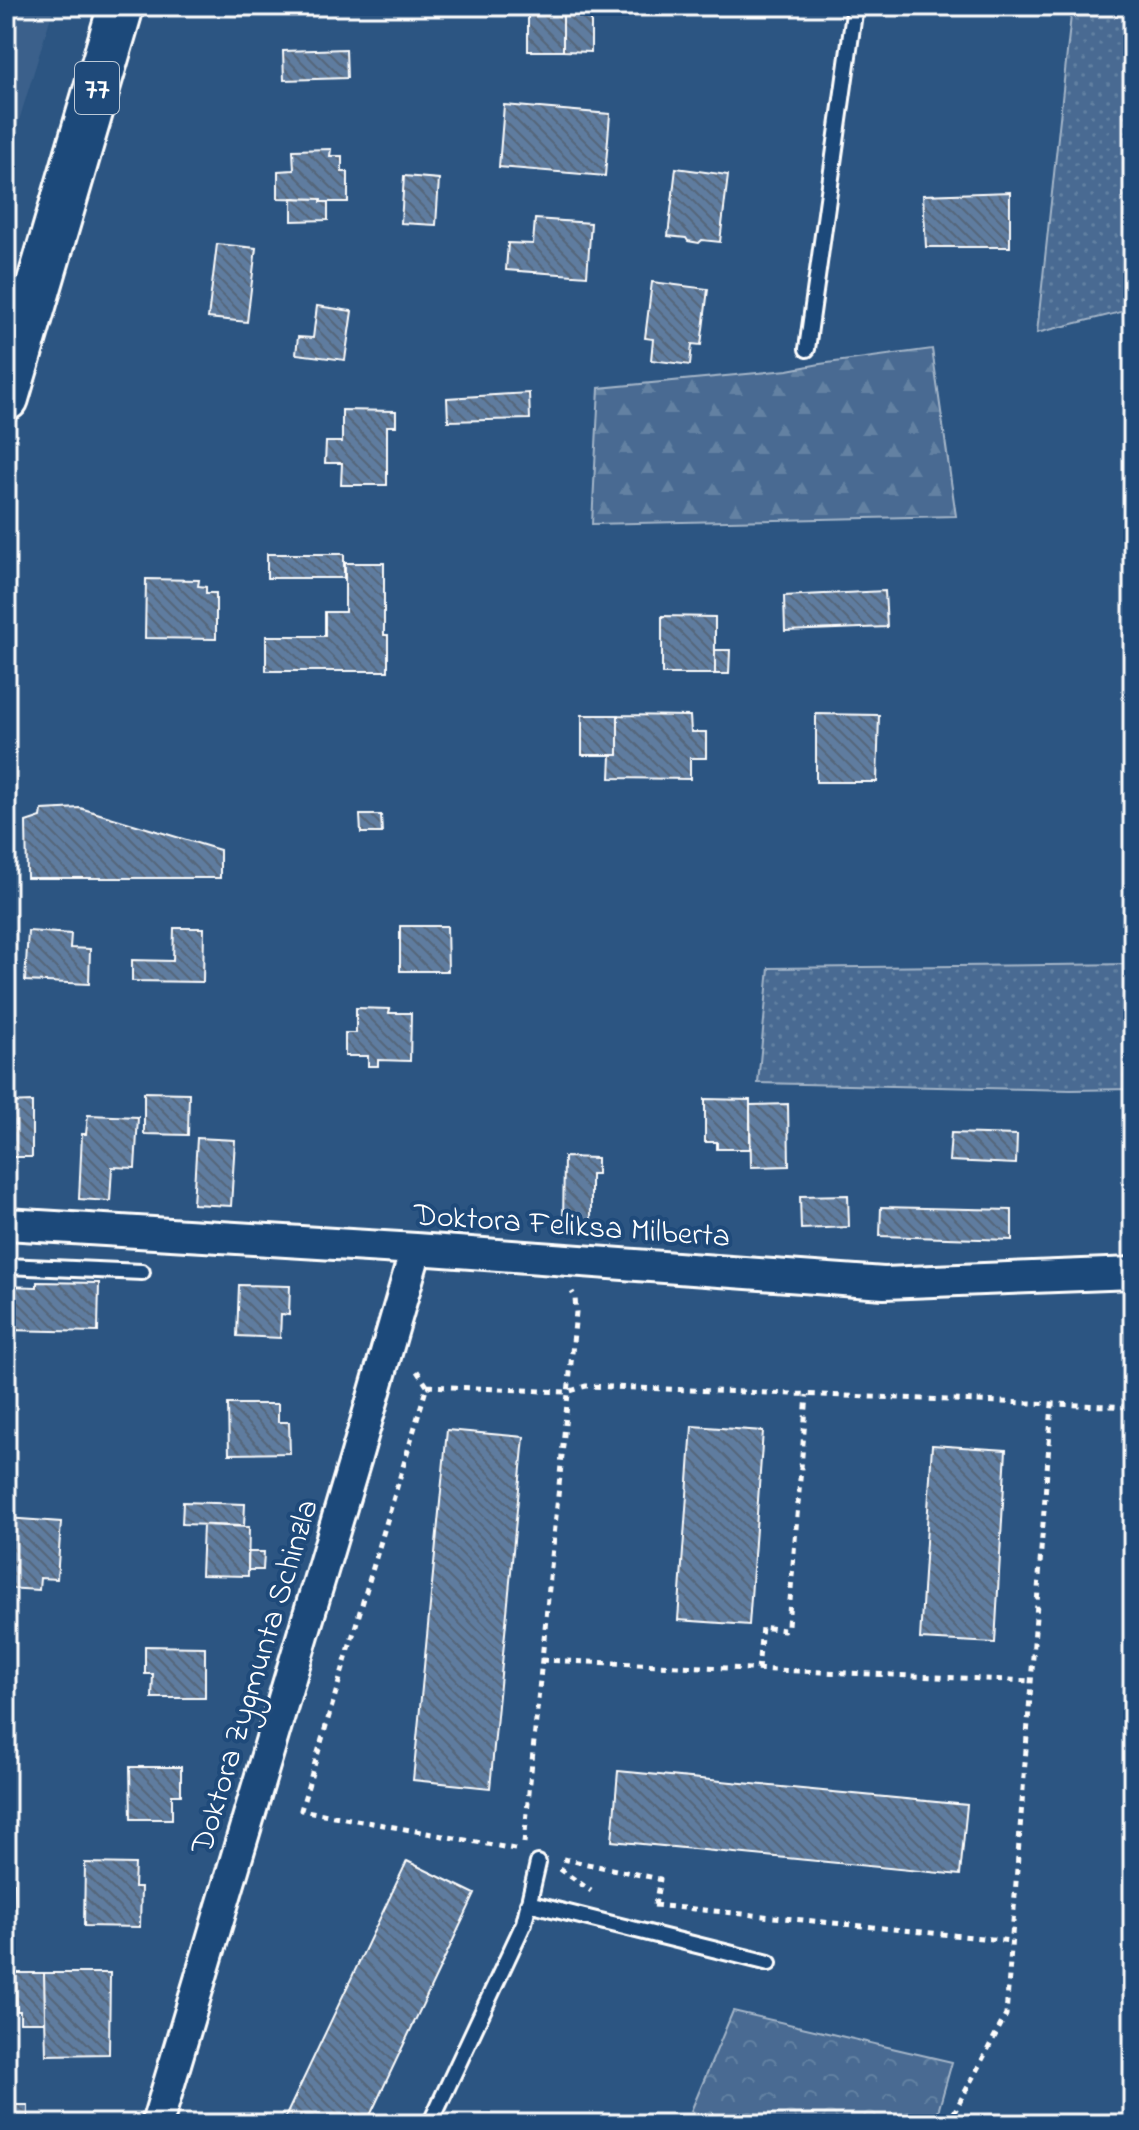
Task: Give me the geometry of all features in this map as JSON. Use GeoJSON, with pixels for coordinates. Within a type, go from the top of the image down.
{"type":"FeatureCollection","features":[{"type":"Feature","properties":{"kind":"main road","name":"77"},"geometry":{"type":"LineString","coordinates":[[9,377],[121,6]]}},
{"type":"Feature","properties":{"kind":"street","name":"Doktora Feliksa Milberta"},"geometry":{"type":"LineString","coordinates":[[6,1224],[416,1249],[884,1283],[1133,1273]]}},
{"type":"Feature","properties":{"kind":"street","name":"Doktora Zygmunta Schinzla"},"geometry":{"type":"LineString","coordinates":[[157,2124],[416,1249]]}},
{"type":"Feature","properties":{"kind":"lane"},"geometry":{"type":"LineString","coordinates":[[807,349],[855,6]]}},
{"type":"Feature","properties":{"kind":"lane"},"geometry":{"type":"LineString","coordinates":[[6,1266],[142,1272]]}},
{"type":"Feature","properties":{"kind":"lane"},"geometry":{"type":"LineString","coordinates":[[430,2124],[524,1923],[544,1859]]}},
{"type":"Feature","properties":{"kind":"lane"},"geometry":{"type":"LineString","coordinates":[[528,1903],[769,1963]]}},
{"type":"Feature","properties":{"kind":"path"},"geometry":{"type":"LineString","coordinates":[[523,1851],[576,1312],[575,1297],[567,1285]]}},
{"type":"Feature","properties":{"kind":"path"},"geometry":{"type":"LineString","coordinates":[[655,1905],[660,1879],[301,1810],[427,1386],[567,1392],[586,1386],[1133,1407]]}},
{"type":"Feature","properties":{"kind":"path"},"geometry":{"type":"LineString","coordinates":[[758,1670],[762,1627],[784,1630],[788,1625],[807,1395]]}},
{"type":"Feature","properties":{"kind":"path"},"geometry":{"type":"LineString","coordinates":[[948,2124],[1006,2015],[1052,1404]]}},
{"type":"Feature","properties":{"kind":"path"},"geometry":{"type":"LineString","coordinates":[[541,1660],[1032,1681]]}},
{"type":"Feature","properties":{"kind":"path"},"geometry":{"type":"LineString","coordinates":[[544,1859],[604,1900]]}},
{"type":"Feature","properties":{"kind":"path"},"geometry":{"type":"LineString","coordinates":[[642,1904],[1012,1941]]}},
{"type":"Feature","properties":{"kind":"shaded area"},"geometry":{"type":"Polygon","coordinates":[[[6,6],[54,6],[6,163],[6,6]]]}},
{"type":"Feature","properties":{"kind":"green space"},"geometry":{"type":"Polygon","coordinates":[[[1072,6],[1133,6],[1133,309],[1037,333],[1072,6]]]}},
{"type":"Feature","properties":{"kind":"green space"},"geometry":{"type":"Polygon","coordinates":[[[932,349],[956,516],[592,524],[599,388],[788,370],[932,349]]]}},
{"type":"Feature","properties":{"kind":"green space"},"geometry":{"type":"Polygon","coordinates":[[[1133,964],[1133,1089],[758,1083],[769,968],[1133,964]]]}},
{"type":"Feature","properties":{"kind":"green space"},"geometry":{"type":"Polygon","coordinates":[[[733,2011],[952,2062],[938,2112],[927,2124],[724,2124],[691,2111],[733,2011]]]}},
{"type":"Feature","properties":{"kind":"building"},"geometry":{"type":"Polygon","coordinates":[[[547,6],[563,6],[563,51],[528,51],[528,11],[547,11],[547,6]]]}},
{"type":"Feature","properties":{"kind":"building"},"geometry":{"type":"Polygon","coordinates":[[[563,10],[591,11],[591,52],[563,51],[563,10]]]}},
{"type":"Feature","properties":{"kind":"building"},"geometry":{"type":"Polygon","coordinates":[[[346,49],[347,78],[284,80],[283,51],[346,49]]]}},
{"type":"Feature","properties":{"kind":"building"},"geometry":{"type":"Polygon","coordinates":[[[504,105],[610,114],[605,176],[499,167],[504,105]]]}},
{"type":"Feature","properties":{"kind":"building"},"geometry":{"type":"Polygon","coordinates":[[[331,149],[330,156],[342,156],[342,172],[348,172],[348,202],[278,198],[278,171],[294,170],[293,150],[331,149]]]}},
{"type":"Feature","properties":{"kind":"building"},"geometry":{"type":"Polygon","coordinates":[[[676,168],[728,175],[720,242],[702,240],[699,243],[668,236],[676,168]]]}},
{"type":"Feature","properties":{"kind":"building"},"geometry":{"type":"Polygon","coordinates":[[[404,176],[439,179],[436,225],[401,223],[404,176]]]}},
{"type":"Feature","properties":{"kind":"building"},"geometry":{"type":"Polygon","coordinates":[[[1010,192],[1010,247],[926,247],[923,195],[1010,192]]]}},
{"type":"Feature","properties":{"kind":"building"},"geometry":{"type":"Polygon","coordinates":[[[292,198],[328,202],[328,220],[292,221],[292,198]]]}},
{"type":"Feature","properties":{"kind":"building"},"geometry":{"type":"Polygon","coordinates":[[[535,219],[591,223],[587,276],[506,270],[508,243],[533,244],[535,219]]]}},
{"type":"Feature","properties":{"kind":"building"},"geometry":{"type":"Polygon","coordinates":[[[217,244],[256,248],[247,322],[208,318],[217,244]]]}},
{"type":"Feature","properties":{"kind":"building"},"geometry":{"type":"Polygon","coordinates":[[[652,282],[708,289],[701,345],[692,344],[690,365],[651,360],[653,339],[645,338],[652,282]]]}},
{"type":"Feature","properties":{"kind":"building"},"geometry":{"type":"Polygon","coordinates":[[[317,306],[352,311],[345,360],[296,354],[298,337],[313,338],[317,306]]]}},
{"type":"Feature","properties":{"kind":"building"},"geometry":{"type":"Polygon","coordinates":[[[529,393],[530,419],[448,421],[447,398],[529,393]]]}},
{"type":"Feature","properties":{"kind":"building"},"geometry":{"type":"Polygon","coordinates":[[[342,410],[396,411],[396,426],[387,426],[387,485],[341,485],[342,463],[325,463],[326,442],[342,442],[342,410]]]}},
{"type":"Feature","properties":{"kind":"building"},"geometry":{"type":"Polygon","coordinates":[[[267,554],[344,554],[344,578],[267,578],[267,554]]]}},
{"type":"Feature","properties":{"kind":"building"},"geometry":{"type":"Polygon","coordinates":[[[345,563],[384,563],[384,635],[388,635],[388,671],[266,671],[266,636],[325,636],[325,612],[345,612],[345,563]]]}},
{"type":"Feature","properties":{"kind":"building"},"geometry":{"type":"Polygon","coordinates":[[[146,579],[199,580],[198,586],[206,587],[206,593],[216,593],[216,639],[145,638],[146,579]]]}},
{"type":"Feature","properties":{"kind":"building"},"geometry":{"type":"Polygon","coordinates":[[[885,591],[887,627],[785,631],[784,596],[885,591]]]}},
{"type":"Feature","properties":{"kind":"building"},"geometry":{"type":"Polygon","coordinates":[[[662,616],[715,617],[715,674],[662,674],[662,616]]]}},
{"type":"Feature","properties":{"kind":"building"},"geometry":{"type":"Polygon","coordinates":[[[715,650],[730,650],[729,674],[715,674],[715,650]]]}},
{"type":"Feature","properties":{"kind":"building"},"geometry":{"type":"Polygon","coordinates":[[[816,714],[879,715],[877,782],[816,782],[816,714]]]}},
{"type":"Feature","properties":{"kind":"building"},"geometry":{"type":"Polygon","coordinates":[[[582,715],[618,715],[618,755],[582,755],[582,715]]]}},
{"type":"Feature","properties":{"kind":"building"},"geometry":{"type":"Polygon","coordinates":[[[618,715],[690,716],[691,732],[706,732],[706,758],[690,758],[690,779],[610,778],[611,755],[618,755],[618,715]]]}},
{"type":"Feature","properties":{"kind":"building"},"geometry":{"type":"Polygon","coordinates":[[[80,808],[220,850],[220,878],[27,878],[26,822],[41,817],[42,810],[80,808]]]}},
{"type":"Feature","properties":{"kind":"building"},"geometry":{"type":"Polygon","coordinates":[[[360,815],[381,815],[382,833],[361,833],[360,815]]]}},
{"type":"Feature","properties":{"kind":"building"},"geometry":{"type":"Polygon","coordinates":[[[400,926],[447,926],[448,971],[400,971],[400,926]]]}},
{"type":"Feature","properties":{"kind":"building"},"geometry":{"type":"Polygon","coordinates":[[[174,928],[204,928],[203,982],[132,981],[132,960],[173,961],[174,928]]]}},
{"type":"Feature","properties":{"kind":"building"},"geometry":{"type":"Polygon","coordinates":[[[28,931],[71,934],[70,948],[90,949],[89,984],[25,981],[28,931]]]}},
{"type":"Feature","properties":{"kind":"building"},"geometry":{"type":"Polygon","coordinates":[[[356,1008],[411,1013],[410,1061],[378,1060],[378,1066],[368,1066],[368,1056],[345,1056],[345,1033],[356,1033],[356,1008]]]}},
{"type":"Feature","properties":{"kind":"building"},"geometry":{"type":"Polygon","coordinates":[[[144,1092],[189,1093],[188,1135],[144,1134],[144,1092]]]}},
{"type":"Feature","properties":{"kind":"building"},"geometry":{"type":"Polygon","coordinates":[[[705,1099],[750,1100],[750,1149],[717,1149],[717,1142],[705,1142],[705,1099]]]}},
{"type":"Feature","properties":{"kind":"building"},"geometry":{"type":"Polygon","coordinates":[[[32,1102],[32,1157],[6,1157],[6,1103],[32,1102]]]}},
{"type":"Feature","properties":{"kind":"building"},"geometry":{"type":"Polygon","coordinates":[[[788,1104],[789,1166],[751,1167],[750,1105],[788,1104]]]}},
{"type":"Feature","properties":{"kind":"building"},"geometry":{"type":"Polygon","coordinates":[[[88,1115],[138,1117],[135,1168],[112,1167],[110,1201],[79,1199],[82,1134],[86,1134],[88,1115]]]}},
{"type":"Feature","properties":{"kind":"building"},"geometry":{"type":"Polygon","coordinates":[[[951,1133],[1017,1135],[1016,1164],[949,1161],[951,1133]]]}},
{"type":"Feature","properties":{"kind":"building"},"geometry":{"type":"Polygon","coordinates":[[[197,1138],[235,1140],[231,1206],[193,1204],[197,1138]]]}},
{"type":"Feature","properties":{"kind":"building"},"geometry":{"type":"Polygon","coordinates":[[[564,1157],[597,1158],[597,1174],[591,1174],[591,1224],[563,1224],[564,1157]]]}},
{"type":"Feature","properties":{"kind":"building"},"geometry":{"type":"Polygon","coordinates":[[[848,1195],[849,1227],[801,1229],[800,1196],[848,1195]]]}},
{"type":"Feature","properties":{"kind":"building"},"geometry":{"type":"Polygon","coordinates":[[[881,1207],[1012,1210],[1012,1240],[880,1236],[881,1207]]]}},
{"type":"Feature","properties":{"kind":"building"},"geometry":{"type":"Polygon","coordinates":[[[37,1282],[99,1283],[98,1332],[6,1330],[6,1286],[37,1287],[37,1282]]]}},
{"type":"Feature","properties":{"kind":"building"},"geometry":{"type":"Polygon","coordinates":[[[239,1285],[290,1286],[289,1315],[281,1314],[280,1338],[237,1336],[239,1285]]]}},
{"type":"Feature","properties":{"kind":"building"},"geometry":{"type":"Polygon","coordinates":[[[228,1404],[278,1404],[278,1422],[289,1422],[290,1453],[229,1454],[228,1404]]]}},
{"type":"Feature","properties":{"kind":"building"},"geometry":{"type":"Polygon","coordinates":[[[692,1426],[763,1431],[749,1625],[678,1620],[692,1426]]]}},
{"type":"Feature","properties":{"kind":"building"},"geometry":{"type":"Polygon","coordinates":[[[447,1430],[524,1437],[490,1788],[413,1780],[447,1430]]]}},
{"type":"Feature","properties":{"kind":"building"},"geometry":{"type":"Polygon","coordinates":[[[932,1445],[1006,1450],[995,1643],[920,1639],[932,1445]]]}},
{"type":"Feature","properties":{"kind":"building"},"geometry":{"type":"Polygon","coordinates":[[[183,1502],[245,1504],[244,1526],[182,1524],[183,1502]]]}},
{"type":"Feature","properties":{"kind":"building"},"geometry":{"type":"Polygon","coordinates":[[[6,1518],[61,1522],[57,1579],[40,1578],[39,1590],[6,1588],[6,1518]]]}},
{"type":"Feature","properties":{"kind":"building"},"geometry":{"type":"Polygon","coordinates":[[[203,1525],[249,1527],[248,1576],[201,1575],[203,1525]]]}},
{"type":"Feature","properties":{"kind":"building"},"geometry":{"type":"Polygon","coordinates":[[[248,1552],[264,1552],[263,1570],[248,1570],[248,1552]]]}},
{"type":"Feature","properties":{"kind":"building"},"geometry":{"type":"Polygon","coordinates":[[[145,1646],[205,1647],[205,1698],[152,1698],[153,1674],[145,1674],[145,1646]]]}},
{"type":"Feature","properties":{"kind":"building"},"geometry":{"type":"Polygon","coordinates":[[[130,1767],[181,1767],[181,1795],[172,1795],[172,1819],[131,1819],[130,1767]]]}},
{"type":"Feature","properties":{"kind":"building"},"geometry":{"type":"Polygon","coordinates":[[[618,1771],[967,1805],[960,1875],[612,1841],[618,1771]]]}},
{"type":"Feature","properties":{"kind":"building"},"geometry":{"type":"Polygon","coordinates":[[[407,1861],[475,1894],[366,2124],[282,2124],[407,1861]]]}},
{"type":"Feature","properties":{"kind":"building"},"geometry":{"type":"Polygon","coordinates":[[[85,1863],[135,1864],[134,1887],[141,1887],[140,1927],[84,1926],[85,1863]]]}},
{"type":"Feature","properties":{"kind":"building"},"geometry":{"type":"Polygon","coordinates":[[[6,1883],[14,1883],[13,1939],[6,1939],[6,1883]]]}},
{"type":"Feature","properties":{"kind":"building"},"geometry":{"type":"Polygon","coordinates":[[[16,1973],[44,1973],[45,2022],[20,2022],[16,1973]]]}},
{"type":"Feature","properties":{"kind":"building"},"geometry":{"type":"Polygon","coordinates":[[[44,1973],[110,1973],[109,2054],[46,2055],[44,1973]]]}},
{"type":"Feature","properties":{"kind":"building"},"geometry":{"type":"Polygon","coordinates":[[[6,2105],[28,2105],[28,2124],[6,2124],[6,2105]]]}}]}
